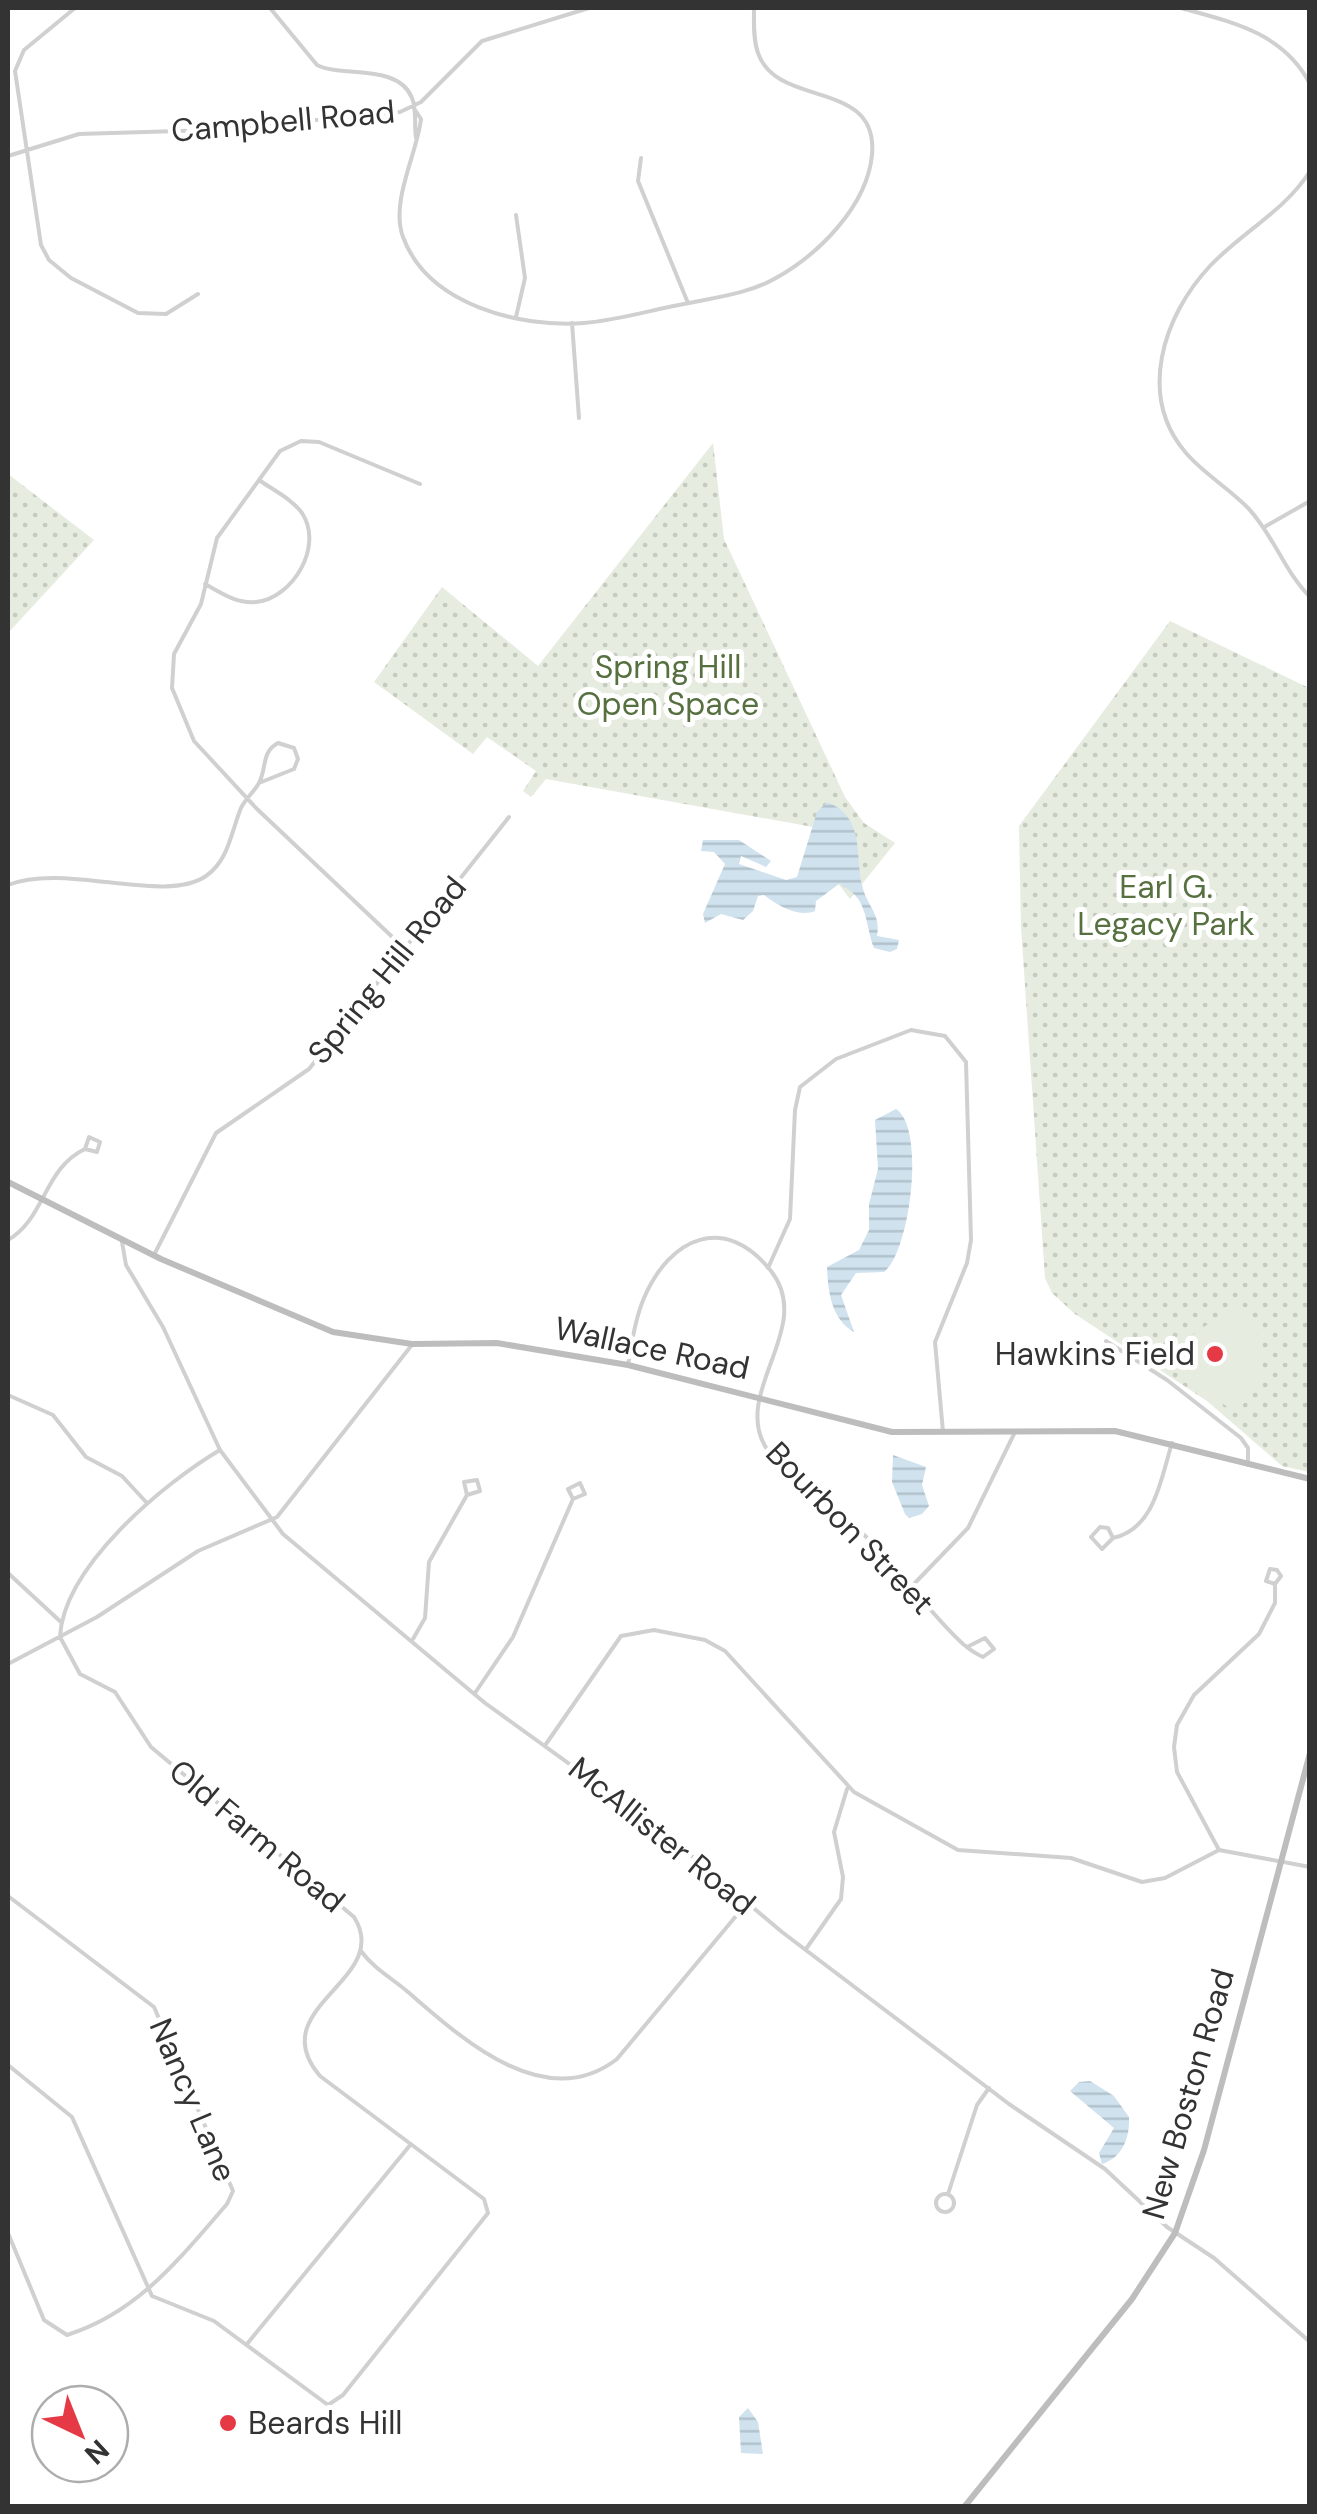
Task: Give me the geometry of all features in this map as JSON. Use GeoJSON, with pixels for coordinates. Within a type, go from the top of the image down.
{"type":"FeatureCollection","features":[{"type":"Feature","properties":{"kind":"street"},"geometry":{"type":"LineString","coordinates":[[75,8],[18,60],[16,83],[42,245],[57,268],[127,308],[150,316],[166,314],[198,294]]}},
{"type":"Feature","properties":{"kind":"street"},"geometry":{"type":"LineString","coordinates":[[270,8],[317,65],[389,79],[409,94],[421,119],[399,216],[408,249],[456,297],[516,317],[572,324],[747,290],[792,268],[842,221],[870,164],[872,142],[857,111],[837,98],[783,82],[762,62],[755,41],[754,8]]}},
{"type":"Feature","properties":{"kind":"street","name":"Campbell Road"},"geometry":{"type":"LineString","coordinates":[[8,156],[79,134],[212,130],[394,113],[413,107],[482,41],[589,8]]}},
{"type":"Feature","properties":{"kind":"street"},"geometry":{"type":"LineString","coordinates":[[1181,8],[1258,32],[1287,53],[1310,84]]}},
{"type":"Feature","properties":{"kind":"street"},"geometry":{"type":"LineString","coordinates":[[641,158],[638,181],[688,303]]}},
{"type":"Feature","properties":{"kind":"street"},"geometry":{"type":"LineString","coordinates":[[1310,172],[1196,283],[1177,313],[1160,362],[1161,403],[1174,436],[1191,459],[1264,527],[1310,597]]}},
{"type":"Feature","properties":{"kind":"street"},"geometry":{"type":"LineString","coordinates":[[516,215],[525,278],[516,317]]}},
{"type":"Feature","properties":{"kind":"street"},"geometry":{"type":"LineString","coordinates":[[572,324],[580,418]]}},
{"type":"Feature","properties":{"kind":"street"},"geometry":{"type":"LineString","coordinates":[[405,949],[247,798],[194,741],[172,688],[174,654],[196,614],[217,538],[280,451],[307,441],[324,444],[420,484]]}},
{"type":"Feature","properties":{"kind":"street"},"geometry":{"type":"LineString","coordinates":[[205,584],[238,600],[260,601],[280,591],[306,560],[310,538],[304,516],[258,480]]}},
{"type":"Feature","properties":{"kind":"street"},"geometry":{"type":"LineString","coordinates":[[1264,527],[1310,501]]}},
{"type":"Feature","properties":{"kind":"street"},"geometry":{"type":"LineString","coordinates":[[8,885],[46,876],[172,886],[194,882],[220,862],[247,798],[259,783],[272,745],[284,742],[294,748],[298,758],[294,769],[259,783]]}},
{"type":"Feature","properties":{"kind":"street","name":"Spring Hill Road"},"geometry":{"type":"LineString","coordinates":[[154,1256],[216,1134],[307,1071],[509,817]]}},
{"type":"Feature","properties":{"kind":"street"},"geometry":{"type":"LineString","coordinates":[[768,1268],[790,1219],[795,1110],[807,1078],[836,1059],[900,1033],[934,1032],[954,1042],[968,1073],[971,1240],[967,1262],[934,1342],[944,1432]]}},
{"type":"Feature","properties":{"kind":"street"},"geometry":{"type":"LineString","coordinates":[[8,1240],[23,1228],[61,1164],[85,1149]]}},
{"type":"Feature","properties":{"kind":"street","name":"Wallace Road"},"geometry":{"type":"LineString","coordinates":[[8,1182],[154,1256],[322,1329],[412,1344],[498,1343],[628,1365],[875,1430],[1115,1430],[1310,1480]]}},
{"type":"Feature","properties":{"kind":"street"},"geometry":{"type":"LineString","coordinates":[[628,1365],[646,1294],[687,1246],[707,1235],[719,1236],[740,1245],[768,1268],[782,1296],[784,1320],[760,1397]]}},
{"type":"Feature","properties":{"kind":"street","name":"McAllister Road"},"geometry":{"type":"LineString","coordinates":[[122,1240],[126,1265],[163,1326],[220,1450],[270,1521],[352,1594],[413,1639],[475,1693],[661,1830],[746,1904],[989,2088],[1105,2169],[1175,2232],[1214,2258],[1310,2342]]}},
{"type":"Feature","properties":{"kind":"street"},"geometry":{"type":"LineString","coordinates":[[1106,1340],[1167,1380],[1240,1438],[1248,1448],[1248,1465]]}},
{"type":"Feature","properties":{"kind":"street"},"geometry":{"type":"LineString","coordinates":[[8,1664],[198,1551],[270,1521],[289,1504],[412,1344]]}},
{"type":"Feature","properties":{"kind":"street"},"geometry":{"type":"LineString","coordinates":[[8,1394],[53,1415],[86,1457],[122,1476],[147,1503]]}},
{"type":"Feature","properties":{"kind":"street","name":"Bourbon Street"},"geometry":{"type":"LineString","coordinates":[[760,1397],[758,1418],[766,1448],[863,1533],[967,1648],[983,1657],[994,1649],[984,1638],[967,1648]]}},
{"type":"Feature","properties":{"kind":"street"},"geometry":{"type":"LineString","coordinates":[[912,1586],[968,1528],[1015,1429]]}},
{"type":"Feature","properties":{"kind":"street"},"geometry":{"type":"LineString","coordinates":[[1114,1538],[1104,1527],[1097,1528],[1091,1538],[1102,1549],[1144,1520],[1172,1444]]}},
{"type":"Feature","properties":{"kind":"street"},"geometry":{"type":"LineString","coordinates":[[60,1636],[62,1623],[90,1565],[147,1503],[220,1450]]}},
{"type":"Feature","properties":{"kind":"street"},"geometry":{"type":"LineString","coordinates":[[413,1639],[425,1618],[430,1562],[467,1495]]}},
{"type":"Feature","properties":{"kind":"street"},"geometry":{"type":"LineString","coordinates":[[475,1693],[514,1637],[573,1500]]}},
{"type":"Feature","properties":{"kind":"street"},"geometry":{"type":"LineString","coordinates":[[8,1573],[62,1623]]}},
{"type":"Feature","properties":{"kind":"street"},"geometry":{"type":"LineString","coordinates":[[1219,1850],[1177,1772],[1175,1736],[1194,1695],[1266,1624],[1278,1596],[1276,1584]]}},
{"type":"Feature","properties":{"kind":"street"},"geometry":{"type":"LineString","coordinates":[[546,1744],[612,1644],[631,1631],[654,1630],[705,1640],[725,1651],[848,1787],[958,1850],[1072,1858],[1131,1881],[1165,1878],[1219,1850],[1310,1867]]}},
{"type":"Feature","properties":{"kind":"street","name":"Old Farm Road"},"geometry":{"type":"LineString","coordinates":[[60,1636],[78,1671],[119,1696],[151,1748],[349,1911],[360,1929],[361,1951],[308,2024],[306,2054],[320,2076],[484,2199],[489,2209],[332,2404],[322,2402],[247,2344]]}},
{"type":"Feature","properties":{"kind":"street","name":"New Boston Road"},"geometry":{"type":"LineString","coordinates":[[964,2506],[1132,2299],[1175,2232],[1200,2164],[1310,1753]]}},
{"type":"Feature","properties":{"kind":"street"},"geometry":{"type":"LineString","coordinates":[[806,1949],[842,1899],[834,1832],[848,1787]]}},
{"type":"Feature","properties":{"kind":"street","name":"Nancy Lane"},"geometry":{"type":"LineString","coordinates":[[8,1896],[154,2007],[231,2180],[233,2196],[148,2291]]}},
{"type":"Feature","properties":{"kind":"street"},"geometry":{"type":"LineString","coordinates":[[361,1951],[487,2058],[553,2076],[576,2077],[598,2071],[618,2059],[746,1904]]}},
{"type":"Feature","properties":{"kind":"street"},"geometry":{"type":"LineString","coordinates":[[8,2066],[72,2118],[148,2291],[162,2303],[214,2321],[247,2344],[412,2144]]}},
{"type":"Feature","properties":{"kind":"street"},"geometry":{"type":"LineString","coordinates":[[948,2194],[977,2106],[989,2088]]}},
{"type":"Feature","properties":{"kind":"street"},"geometry":{"type":"LineString","coordinates":[[8,2233],[44,2320],[67,2335],[108,2320],[148,2291]]}},
{"type":"Feature","properties":{"kind":"green space","name":"Spring Hill Open Space"},"geometry":{"type":"Polygon","coordinates":[[[713,443],[724,539],[845,797],[864,823],[895,843],[850,899],[823,864],[824,829],[546,779],[531,797],[523,791],[536,771],[487,737],[473,754],[374,682],[442,587],[538,666],[713,443]]]}},
{"type":"Feature","properties":{"kind":"green space"},"geometry":{"type":"Polygon","coordinates":[[[8,474],[94,540],[8,633],[8,474]]]}},
{"type":"Feature","properties":{"kind":"green space","name":"Earl G. Legacy Park"},"geometry":{"type":"Polygon","coordinates":[[[1170,621],[1309,688],[1309,1472],[1282,1466],[1207,1401],[1075,1314],[1052,1293],[1045,1278],[1021,927],[1019,826],[1170,621]]]}},
{"type":"Feature","properties":{"kind":"green space","name":"Hawkins Field"},"geometry":{"type":"Polygon","coordinates":[[[1239,1303],[1256,1331],[1261,1359],[1254,1386],[1236,1413],[1166,1363],[1170,1350],[1239,1303]]]}},
{"type":"Feature","properties":{"kind":"water"},"geometry":{"type":"Polygon","coordinates":[[[827,802],[848,817],[853,827],[862,885],[875,916],[877,936],[899,940],[897,949],[890,952],[874,948],[861,903],[839,884],[816,901],[815,911],[795,912],[764,895],[758,896],[753,911],[743,920],[721,914],[705,923],[703,914],[725,864],[714,852],[701,851],[703,840],[739,840],[771,861],[766,867],[741,856],[739,864],[786,880],[797,877],[817,812],[827,802]]]}},
{"type":"Feature","properties":{"kind":"water"},"geometry":{"type":"Polygon","coordinates":[[[896,1109],[905,1121],[910,1140],[907,1217],[901,1241],[884,1272],[856,1273],[841,1295],[854,1332],[836,1312],[827,1267],[859,1250],[869,1230],[869,1204],[878,1169],[875,1120],[896,1109]]]}},
{"type":"Feature","properties":{"kind":"water"},"geometry":{"type":"Polygon","coordinates":[[[893,1455],[926,1467],[922,1485],[929,1506],[922,1514],[909,1518],[905,1514],[892,1482],[893,1455]]]}},
{"type":"Feature","properties":{"kind":"water"},"geometry":{"type":"Polygon","coordinates":[[[1090,2081],[1114,2096],[1129,2117],[1124,2145],[1115,2157],[1102,2164],[1099,2153],[1114,2128],[1070,2091],[1079,2082],[1090,2081]]]}},
{"type":"Feature","properties":{"kind":"water"},"geometry":{"type":"Polygon","coordinates":[[[748,2408],[758,2422],[763,2454],[741,2453],[739,2417],[748,2408]]]}},
{"type":"Feature","properties":{"kind":"place","name":"Hawkins Field"},"geometry":{"type":"Point","coordinates":[1215,1354]}},
{"type":"Feature","properties":{"kind":"place","name":"Beards Hill"},"geometry":{"type":"Point","coordinates":[228,2423]}}]}
